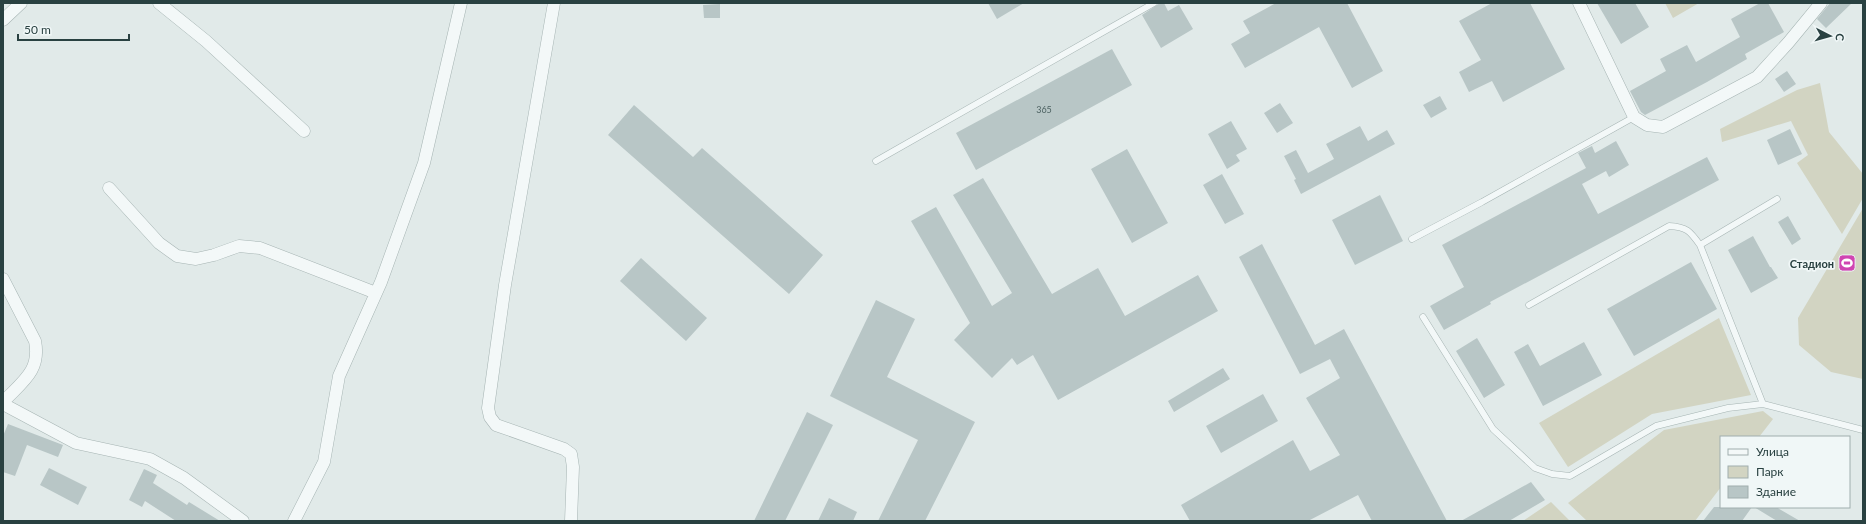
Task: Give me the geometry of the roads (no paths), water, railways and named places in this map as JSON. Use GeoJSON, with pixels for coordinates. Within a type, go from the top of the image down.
{"type":"FeatureCollection","features":[{"type":"Feature","properties":{"kind":"street"},"geometry":{"type":"LineString","coordinates":[[3,20],[21,3]]}},
{"type":"Feature","properties":{"kind":"street"},"geometry":{"type":"LineString","coordinates":[[159,3],[206,41],[304,131]]}},
{"type":"Feature","properties":{"kind":"street"},"geometry":{"type":"LineString","coordinates":[[294,521],[324,462],[339,376],[376,293],[424,163],[461,3]]}},
{"type":"Feature","properties":{"kind":"street"},"geometry":{"type":"LineString","coordinates":[[554,3],[505,285],[488,408],[490,417],[496,425],[564,449],[571,454],[573,467],[571,521]]}},
{"type":"Feature","properties":{"kind":"street"},"geometry":{"type":"LineString","coordinates":[[1579,3],[1634,117],[1646,124],[1663,127],[1757,77],[1788,43],[1821,3]]}},
{"type":"Feature","properties":{"kind":"street"},"geometry":{"type":"LineString","coordinates":[[109,188],[159,243],[177,256],[196,259],[214,255],[240,246],[260,248],[376,293]]}},
{"type":"Feature","properties":{"kind":"street"},"geometry":{"type":"LineString","coordinates":[[3,279],[35,341],[37,350],[36,362],[32,371],[3,403],[18,414],[76,443],[150,459],[184,478],[243,521]]}},
{"type":"Feature","properties":{"kind":"lane"},"geometry":{"type":"LineString","coordinates":[[876,161],[1154,3]]}},
{"type":"Feature","properties":{"kind":"lane"},"geometry":{"type":"LineString","coordinates":[[1412,239],[1482,202],[1634,117]]}},
{"type":"Feature","properties":{"kind":"lane"},"geometry":{"type":"LineString","coordinates":[[1700,245],[1778,199]]}},
{"type":"Feature","properties":{"kind":"lane"},"geometry":{"type":"LineString","coordinates":[[1529,306],[1669,226],[1680,227],[1690,231],[1700,245],[1762,404]]}},
{"type":"Feature","properties":{"kind":"lane"},"geometry":{"type":"LineString","coordinates":[[1423,317],[1493,429],[1535,468],[1552,474],[1570,476],[1656,426],[1728,408],[1762,404],[1863,430]]}},
{"type":"Feature","properties":{"kind":"place","name":"Стадион"},"geometry":{"type":"Point","coordinates":[1847,263]}}]}
